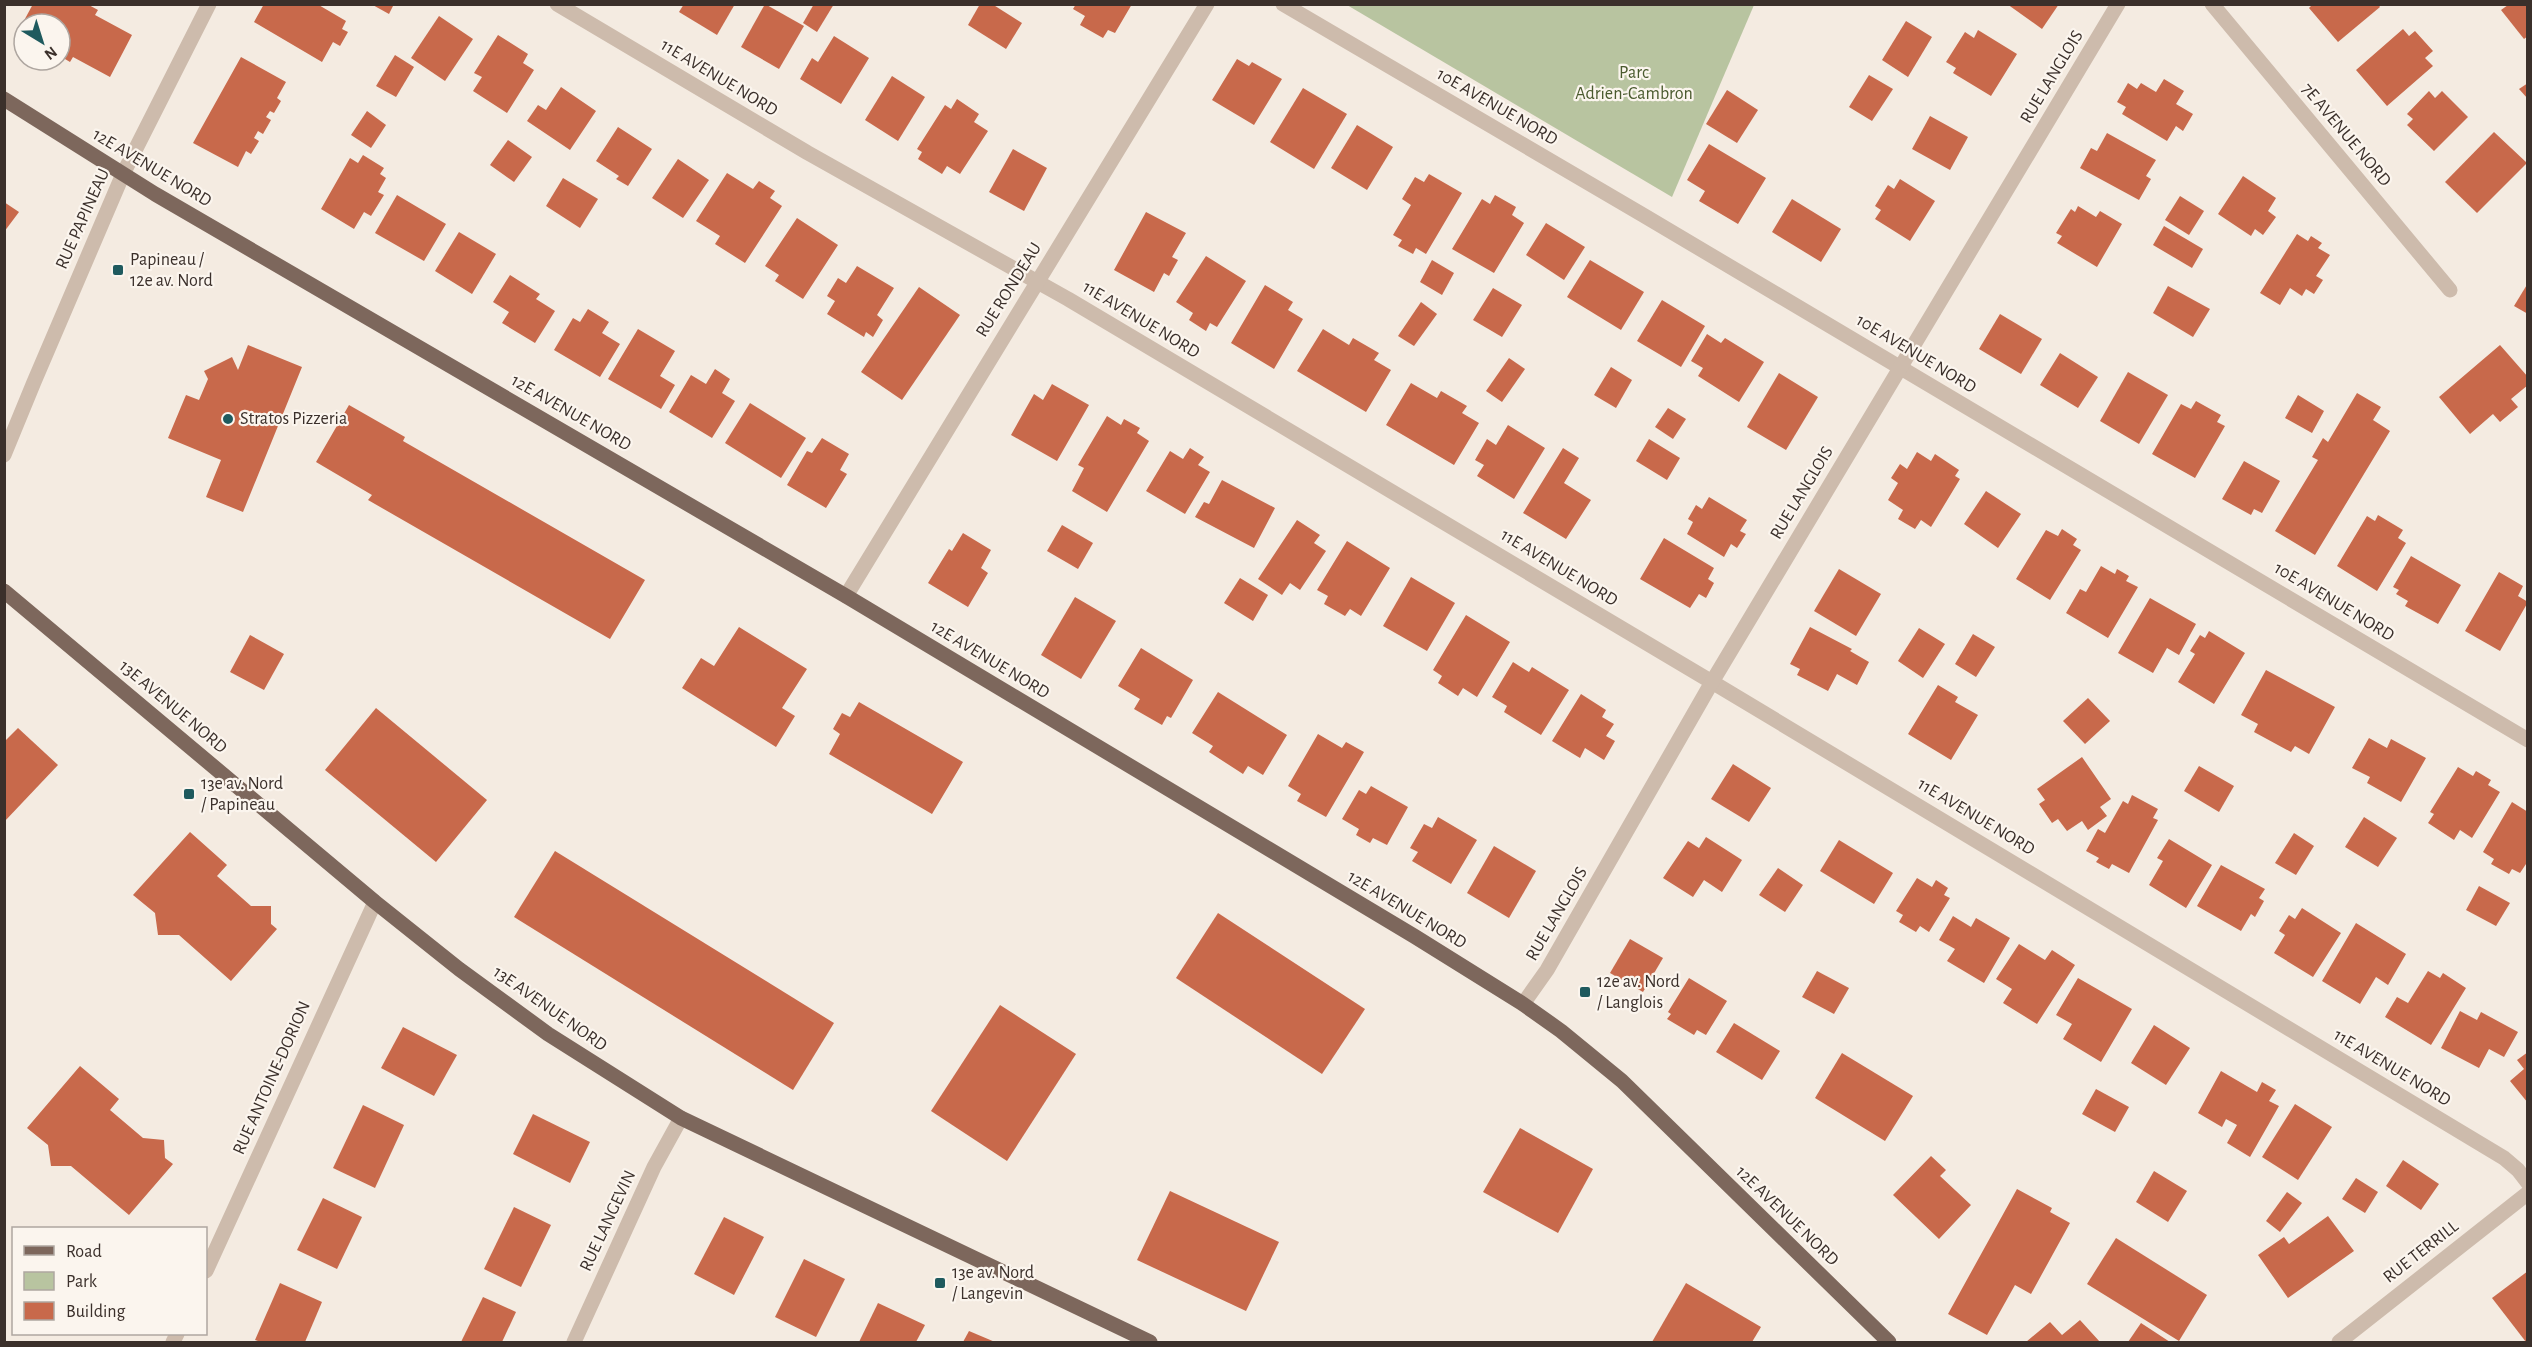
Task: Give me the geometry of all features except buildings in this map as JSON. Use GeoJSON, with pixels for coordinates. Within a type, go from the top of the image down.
{"type":"FeatureCollection","features":[{"type":"Feature","properties":{"kind":"main road","name":"12E AVENUE NORD"},"geometry":{"type":"LineString","coordinates":[[4,99],[123,174],[846,596],[1414,936],[1523,1004],[1561,1031],[1622,1081],[1889,1342]]}},
{"type":"Feature","properties":{"kind":"main road","name":"13E AVENUE NORD"},"geometry":{"type":"LineString","coordinates":[[4,591],[375,902],[459,969],[548,1034],[681,1118],[1150,1342]]}},
{"type":"Feature","properties":{"kind":"street","name":"RUE PAPINEAU"},"geometry":{"type":"LineString","coordinates":[[4,456],[123,174],[209,4]]}},
{"type":"Feature","properties":{"kind":"street","name":"11E AVENUE NORD"},"geometry":{"type":"LineString","coordinates":[[557,4],[808,153],[1038,281],[1712,682],[2504,1158],[2528,1183]]}},
{"type":"Feature","properties":{"kind":"street","name":"RUE RONDEAU"},"geometry":{"type":"LineString","coordinates":[[846,596],[1207,4]]}},
{"type":"Feature","properties":{"kind":"street","name":"10E AVENUE NORD"},"geometry":{"type":"LineString","coordinates":[[1283,4],[2528,740]]}},
{"type":"Feature","properties":{"kind":"street","name":"RUE LANGLOIS"},"geometry":{"type":"LineString","coordinates":[[1523,1004],[1553,960],[1712,682],[2118,4]]}},
{"type":"Feature","properties":{"kind":"street","name":"7E AVENUE NORD"},"geometry":{"type":"LineString","coordinates":[[2212,4],[2450,290]]}},
{"type":"Feature","properties":{"kind":"street","name":"RUE ANTOINE-DORION"},"geometry":{"type":"LineString","coordinates":[[207,1269],[375,902]]}},
{"type":"Feature","properties":{"kind":"street","name":"RUE LANGEVIN"},"geometry":{"type":"LineString","coordinates":[[574,1342],[654,1167],[681,1118]]}},
{"type":"Feature","properties":{"kind":"street","name":"RUE TERRILL"},"geometry":{"type":"LineString","coordinates":[[2339,1342],[2528,1193]]}},
{"type":"Feature","properties":{"kind":"green space","name":"Parc Adrien-Cambron"},"geometry":{"type":"Polygon","coordinates":[[[1347,5],[1754,5],[1672,197],[1347,5]]]}},
{"type":"Feature","properties":{"kind":"place","name":"Papineau / 12e av. Nord"},"geometry":{"type":"Point","coordinates":[118,270]}},
{"type":"Feature","properties":{"kind":"place","name":"Stratos Pizzeria"},"geometry":{"type":"Point","coordinates":[228,419]}},
{"type":"Feature","properties":{"kind":"place","name":"13e av. Nord / Papineau"},"geometry":{"type":"Point","coordinates":[189,794]}},
{"type":"Feature","properties":{"kind":"place","name":"12e av. Nord / Langlois"},"geometry":{"type":"Point","coordinates":[1585,992]}},
{"type":"Feature","properties":{"kind":"place","name":"13e av. Nord / Langevin"},"geometry":{"type":"Point","coordinates":[940,1283]}}]}
